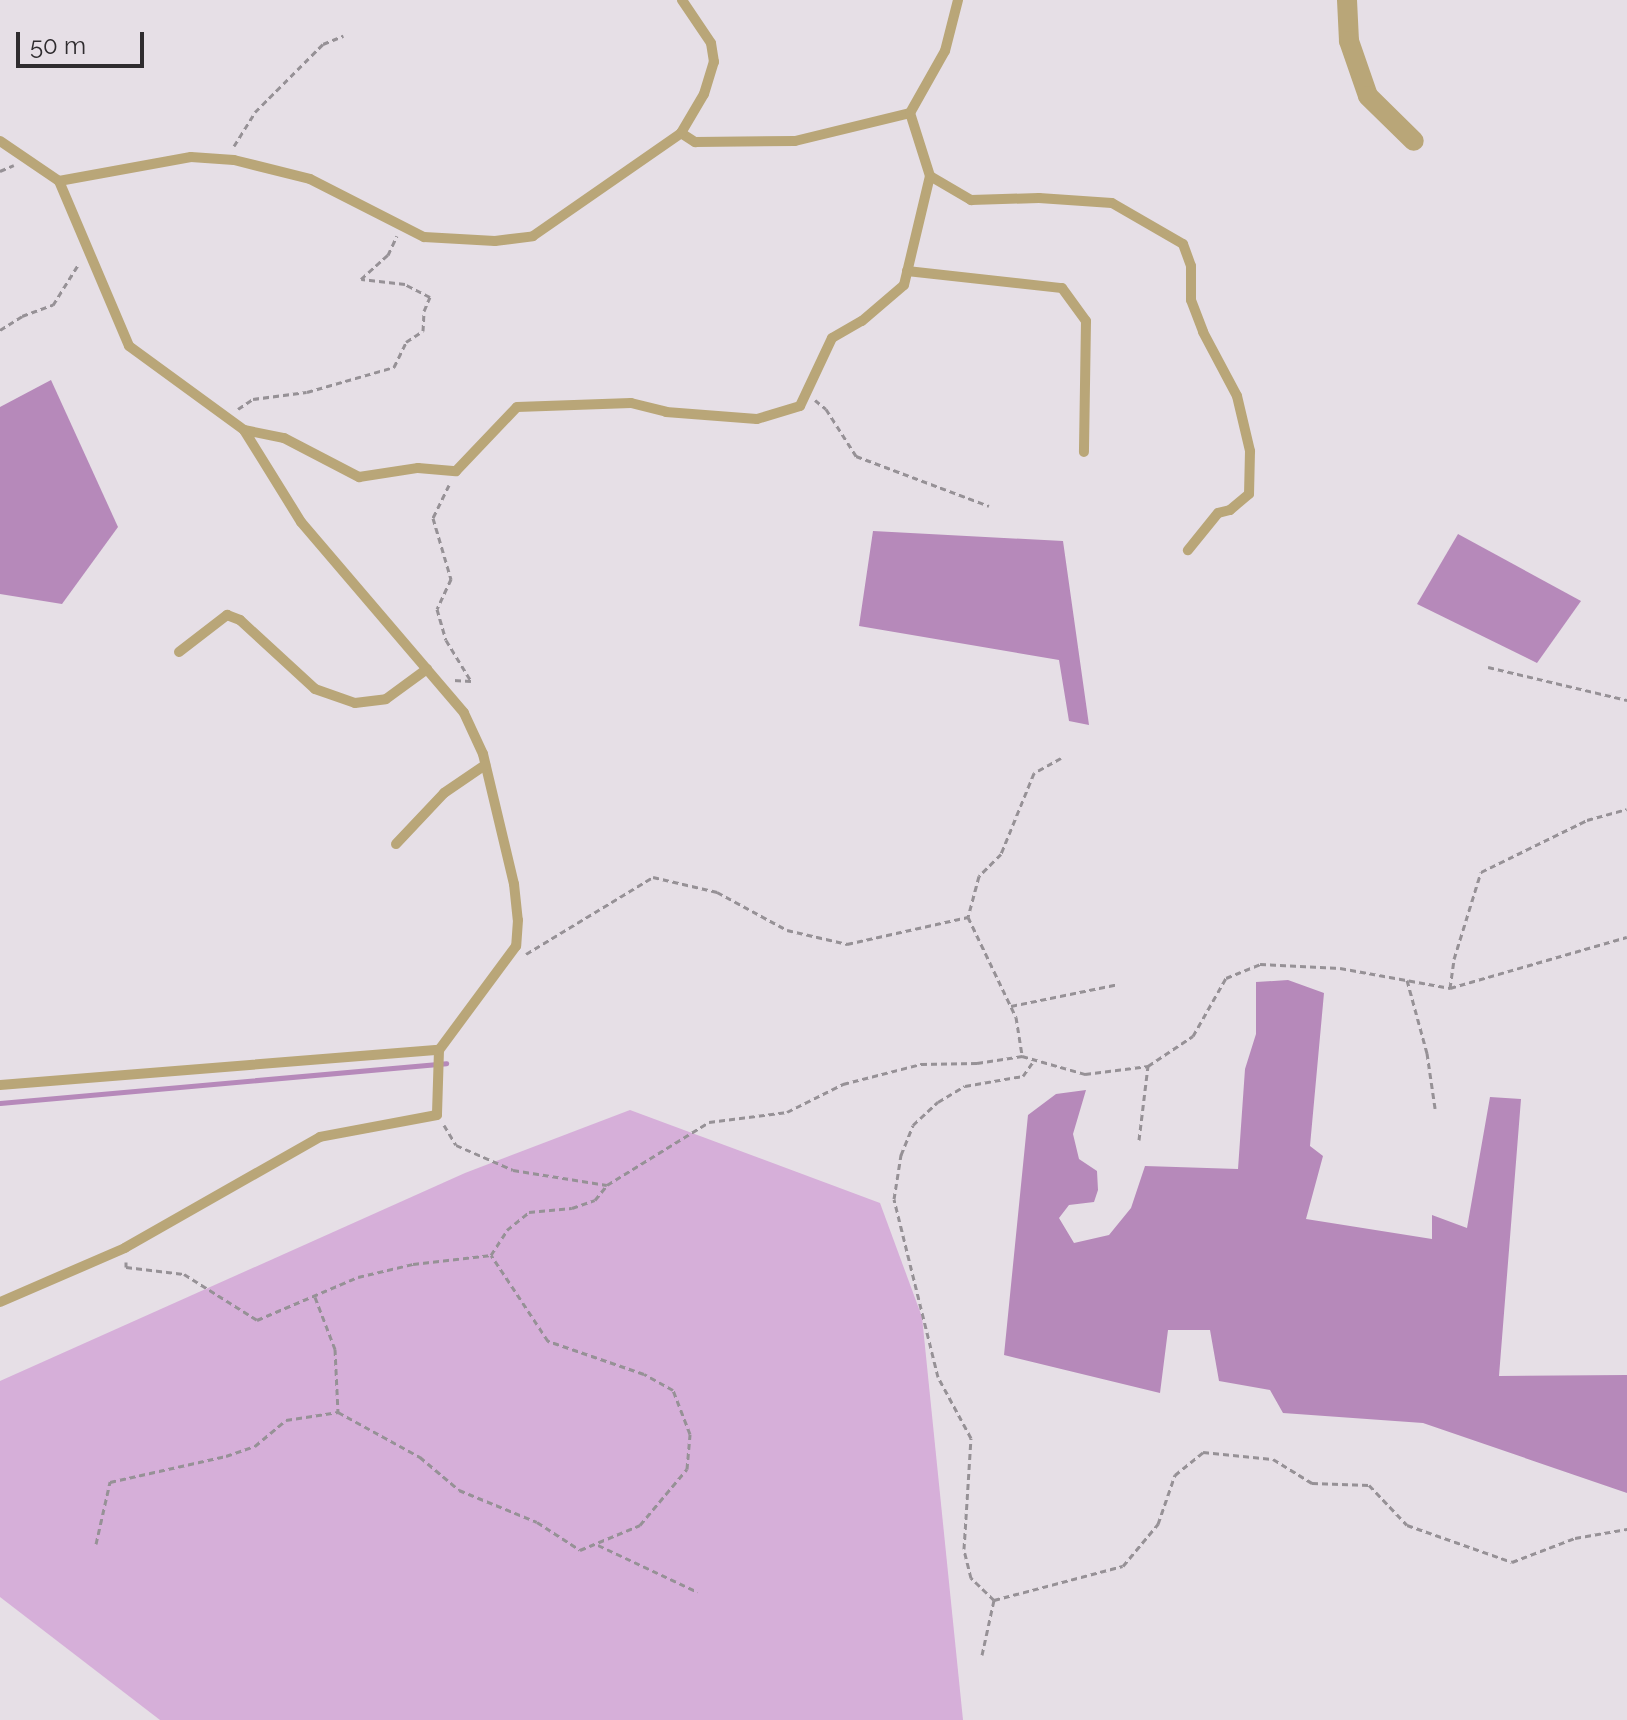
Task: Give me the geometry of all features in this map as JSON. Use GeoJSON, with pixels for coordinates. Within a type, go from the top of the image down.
{"type":"FeatureCollection","features":[{"type":"Feature","properties":{"kind":"street"},"geometry":{"type":"LineString","coordinates":[[1347,0],[1349,41],[1368,96],[1414,141]]}},
{"type":"Feature","properties":{"kind":"lane"},"geometry":{"type":"LineString","coordinates":[[59,181],[191,157],[225,159],[310,179],[424,237],[495,241],[533,236],[681,133],[704,94],[714,62],[711,43],[682,0]]}},
{"type":"Feature","properties":{"kind":"lane"},"geometry":{"type":"LineString","coordinates":[[681,133],[695,142],[717,144],[795,141],[910,113],[945,51],[958,0]]}},
{"type":"Feature","properties":{"kind":"lane"},"geometry":{"type":"LineString","coordinates":[[244,430],[284,438],[359,477],[418,468],[456,471],[517,407],[631,403],[666,412],[757,419],[800,406],[832,338],[862,321],[904,285],[930,176],[910,113]]}},
{"type":"Feature","properties":{"kind":"lane"},"geometry":{"type":"LineString","coordinates":[[0,141],[59,181],[129,346],[244,430],[301,522],[464,713],[485,765],[514,884],[518,920],[516,946],[439,1050],[437,1115],[320,1137],[125,1248],[0,1302]]}},
{"type":"Feature","properties":{"kind":"lane"},"geometry":{"type":"LineString","coordinates":[[930,176],[971,200],[1039,198],[1112,203],[1183,244],[1191,266],[1191,300],[1203,332],[1237,396],[1250,451],[1249,494],[1230,510],[1218,513],[1188,550]]}},
{"type":"Feature","properties":{"kind":"lane"},"geometry":{"type":"LineString","coordinates":[[907,271],[1062,288],[1086,321],[1084,452]]}},
{"type":"Feature","properties":{"kind":"lane"},"geometry":{"type":"LineString","coordinates":[[179,652],[227,615],[240,620],[315,689],[355,703],[386,699],[427,669]]}},
{"type":"Feature","properties":{"kind":"lane"},"geometry":{"type":"LineString","coordinates":[[396,844],[444,793],[485,765]]}},
{"type":"Feature","properties":{"kind":"lane"},"geometry":{"type":"LineString","coordinates":[[0,1085],[439,1050]]}},
{"type":"Feature","properties":{"kind":"path"},"geometry":{"type":"LineString","coordinates":[[225,159],[255,112],[323,44],[343,36]]}},
{"type":"Feature","properties":{"kind":"path"},"geometry":{"type":"LineString","coordinates":[[233,422],[238,407],[253,399],[307,392],[394,367],[406,342],[423,331],[424,311],[430,297],[405,284],[361,279],[388,255],[402,226]]}},
{"type":"Feature","properties":{"kind":"path"},"geometry":{"type":"LineString","coordinates":[[0,330],[22,316],[53,305],[69,283],[87,247]]}},
{"type":"Feature","properties":{"kind":"path"},"geometry":{"type":"LineString","coordinates":[[806,393],[826,409],[856,456],[989,506]]}},
{"type":"Feature","properties":{"kind":"path"},"geometry":{"type":"LineString","coordinates":[[435,679],[471,681],[446,640],[437,609],[451,579],[433,518],[456,471]]}},
{"type":"Feature","properties":{"kind":"path"},"geometry":{"type":"LineString","coordinates":[[1488,667],[1627,700]]}},
{"type":"Feature","properties":{"kind":"path"},"geometry":{"type":"LineString","coordinates":[[1022,1056],[1011,1006],[968,917],[979,876],[1001,854],[1034,773],[1061,758]]}},
{"type":"Feature","properties":{"kind":"path"},"geometry":{"type":"LineString","coordinates":[[1450,988],[1454,959],[1481,872],[1587,820],[1627,809]]}},
{"type":"Feature","properties":{"kind":"path"},"geometry":{"type":"LineString","coordinates":[[501,970],[653,877],[717,892],[787,930],[847,944],[968,917]]}},
{"type":"Feature","properties":{"kind":"path"},"geometry":{"type":"LineString","coordinates":[[491,1255],[507,1230],[529,1212],[572,1208],[595,1200],[607,1185],[709,1122],[787,1112],[843,1084],[921,1064],[977,1063],[1022,1056],[1085,1074],[1148,1066],[1193,1036],[1226,978],[1260,964],[1340,968],[1450,988],[1627,937]]}},
{"type":"Feature","properties":{"kind":"path"},"geometry":{"type":"LineString","coordinates":[[1407,980],[1427,1053],[1435,1108]]}},
{"type":"Feature","properties":{"kind":"path"},"geometry":{"type":"LineString","coordinates":[[1011,1006],[1119,984]]}},
{"type":"Feature","properties":{"kind":"path"},"geometry":{"type":"LineString","coordinates":[[994,1600],[971,1578],[964,1549],[971,1438],[938,1377],[894,1199],[901,1155],[913,1125],[938,1102],[965,1086],[1023,1076],[1035,1059]]}},
{"type":"Feature","properties":{"kind":"path"},"geometry":{"type":"LineString","coordinates":[[1139,1140],[1148,1066]]}},
{"type":"Feature","properties":{"kind":"path"},"geometry":{"type":"LineString","coordinates":[[437,1115],[456,1145],[513,1170],[607,1185]]}},
{"type":"Feature","properties":{"kind":"path"},"geometry":{"type":"LineString","coordinates":[[125,1248],[126,1267],[184,1274],[257,1320],[358,1277],[413,1264],[491,1255]]}},
{"type":"Feature","properties":{"kind":"path"},"geometry":{"type":"LineString","coordinates":[[96,1544],[110,1482],[226,1456],[255,1446],[286,1420],[338,1412],[420,1457],[459,1490],[537,1522],[580,1550],[640,1525],[687,1469],[690,1434],[673,1390],[644,1374],[548,1341],[491,1255]]}},
{"type":"Feature","properties":{"kind":"path"},"geometry":{"type":"LineString","coordinates":[[315,1297],[335,1349],[338,1412]]}},
{"type":"Feature","properties":{"kind":"path"},"geometry":{"type":"LineString","coordinates":[[994,1600],[1123,1566],[1158,1524],[1175,1475],[1203,1452],[1273,1459],[1312,1483],[1369,1485],[1407,1525],[1512,1562],[1575,1538],[1627,1529]]}},
{"type":"Feature","properties":{"kind":"path"},"geometry":{"type":"LineString","coordinates":[[598,1545],[698,1592]]}},
{"type":"Feature","properties":{"kind":"path"},"geometry":{"type":"LineString","coordinates":[[982,1655],[994,1600]]}},
{"type":"Feature","properties":{"kind":"shaded area"},"geometry":{"type":"Polygon","coordinates":[[[51,380],[118,527],[62,604],[0,594],[0,407],[51,380]]]}},
{"type":"Feature","properties":{"kind":"shaded area"},"geometry":{"type":"Polygon","coordinates":[[[873,531],[1063,541],[1089,725],[1069,721],[1059,660],[859,626],[873,531]]]}},
{"type":"Feature","properties":{"kind":"shaded area"},"geometry":{"type":"Polygon","coordinates":[[[1458,534],[1581,601],[1537,663],[1417,604],[1458,534]]]}},
{"type":"Feature","properties":{"kind":"shaded area"},"geometry":{"type":"Polygon","coordinates":[[[1288,980],[1324,993],[1310,1146],[1323,1156],[1306,1219],[1432,1239],[1432,1215],[1467,1228],[1490,1097],[1521,1099],[1499,1376],[1627,1375],[1627,1493],[1423,1423],[1283,1413],[1270,1390],[1219,1381],[1210,1330],[1168,1330],[1160,1393],[1004,1355],[1028,1115],[1056,1094],[1086,1090],[1073,1134],[1079,1159],[1097,1171],[1098,1190],[1094,1202],[1069,1205],[1059,1218],[1074,1243],[1109,1235],[1131,1208],[1145,1166],[1238,1169],[1245,1069],[1256,1034],[1256,982],[1288,980]]]}},
{"type":"Feature","properties":{"kind":"shaded area"},"geometry":{"type":"Polygon","coordinates":[[[630,1110],[880,1203],[922,1317],[963,1720],[160,1720],[0,1597],[0,1381],[465,1173],[630,1110]]]}},
{"type":"Feature","properties":{"kind":"waterway"},"geometry":{"type":"LineString","coordinates":[[0,1103],[446,1063]]}}]}
